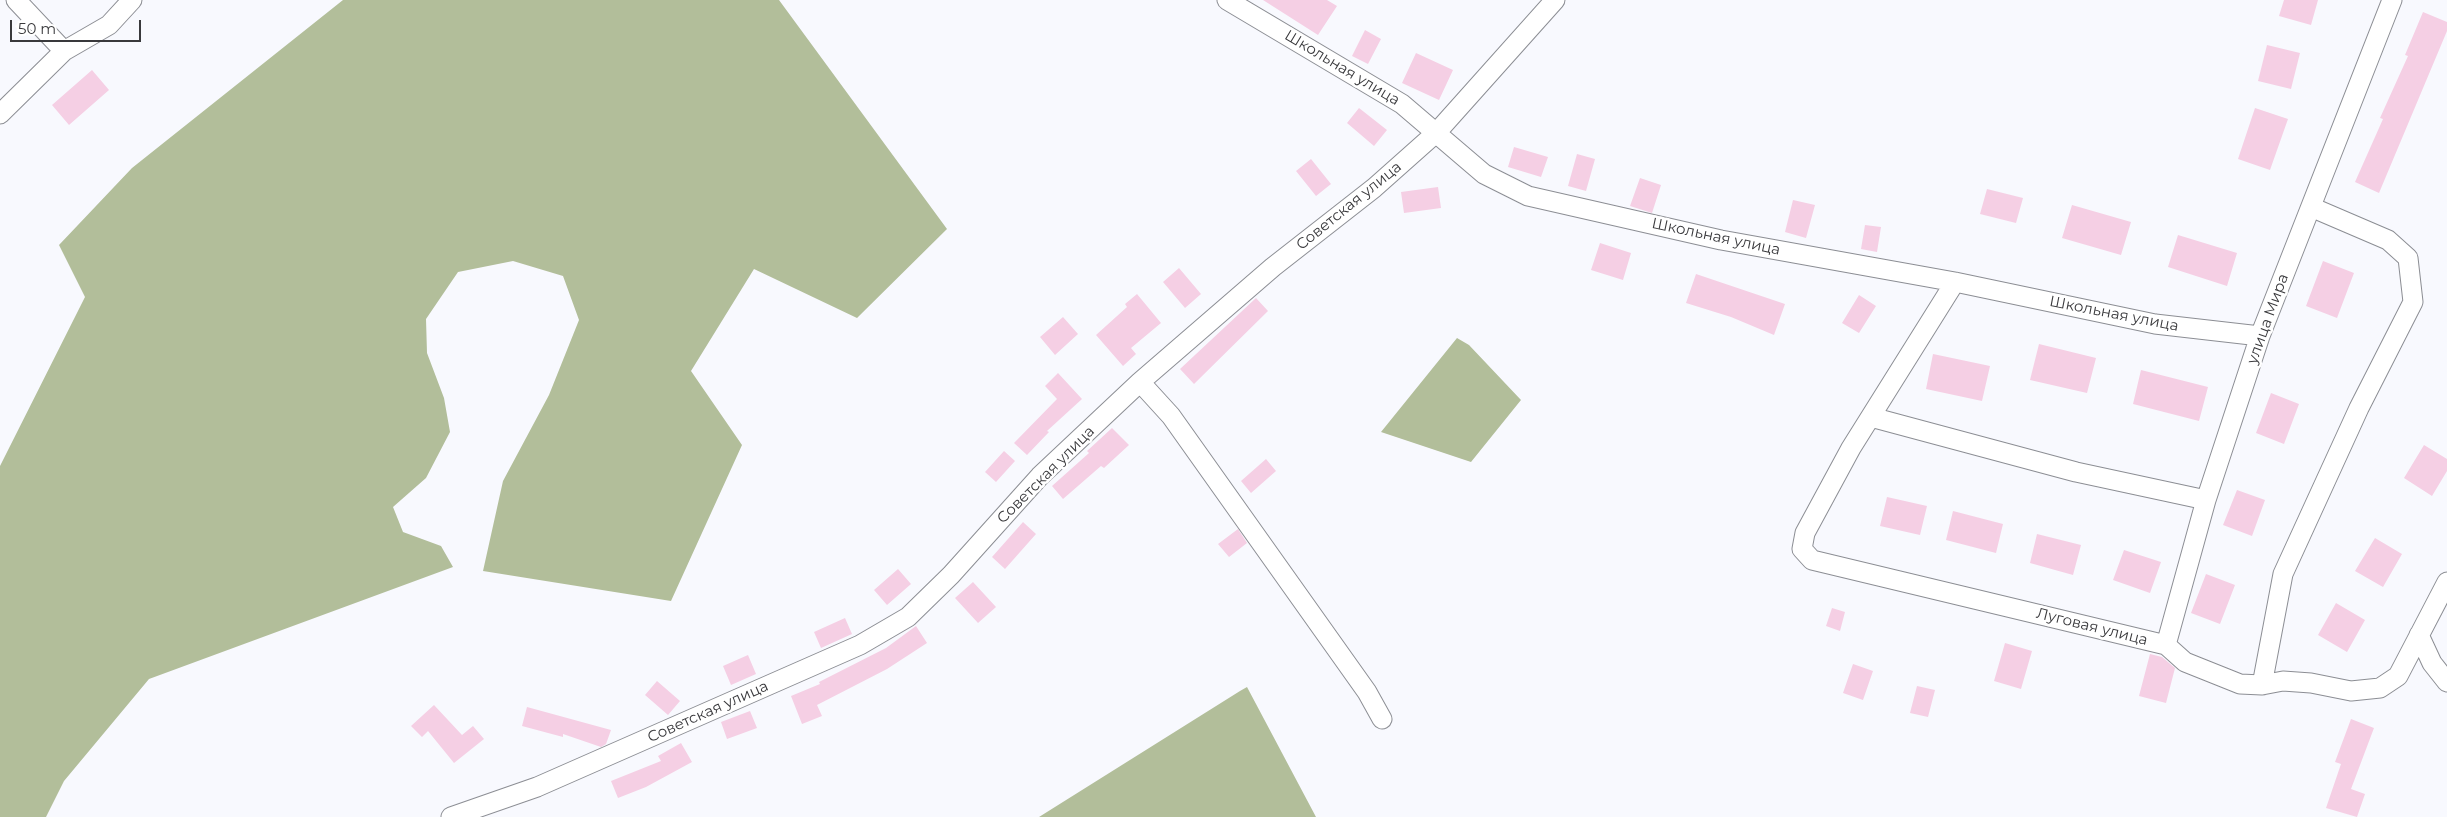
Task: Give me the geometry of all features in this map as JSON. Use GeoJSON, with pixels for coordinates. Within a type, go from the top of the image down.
{"type":"FeatureCollection","features":[{"type":"Feature","properties":{"kind":"street"},"geometry":{"type":"LineString","coordinates":[[16,0],[64,51]]}},
{"type":"Feature","properties":{"kind":"street"},"geometry":{"type":"LineString","coordinates":[[0,114],[64,51],[109,25],[132,0]]}},
{"type":"Feature","properties":{"kind":"street","name":"Школьная улица"},"geometry":{"type":"LineString","coordinates":[[1227,0],[1402,104],[1484,174],[1528,196],[1720,240],[1955,282],[2154,324],[2260,336]]}},
{"type":"Feature","properties":{"kind":"street","name":"Советская улица"},"geometry":{"type":"LineString","coordinates":[[451,817],[537,787],[860,645],[908,617],[951,575],[1040,476],[1140,382],[1274,268],[1374,188],[1437,132],[1555,0]]}},
{"type":"Feature","properties":{"kind":"street","name":"улица Мира"},"geometry":{"type":"LineString","coordinates":[[2166,645],[2206,500],[2260,336],[2392,0]]}},
{"type":"Feature","properties":{"kind":"street"},"geometry":{"type":"LineString","coordinates":[[2262,685],[2283,574],[2359,408],[2413,302],[2408,258],[2388,240],[2311,207]]}},
{"type":"Feature","properties":{"kind":"street"},"geometry":{"type":"LineString","coordinates":[[1955,282],[1871,417],[2076,472],[2206,500]]}},
{"type":"Feature","properties":{"kind":"street"},"geometry":{"type":"LineString","coordinates":[[1140,382],[1171,416],[1367,692],[1382,719]]}},
{"type":"Feature","properties":{"kind":"street","name":"Луговая улица"},"geometry":{"type":"LineString","coordinates":[[1871,417],[1851,448],[1805,534],[1802,550],[1812,560],[2166,645],[2186,662],[2240,684],[2262,685],[2283,681],[2310,683],[2351,692],[2380,688],[2398,676],[2419,635]]}},
{"type":"Feature","properties":{"kind":"street"},"geometry":{"type":"LineString","coordinates":[[2447,582],[2419,635],[2432,664],[2447,682]]}},
{"type":"Feature","properties":{"kind":"green space"},"geometry":{"type":"Polygon","coordinates":[[[343,0],[779,0],[947,229],[857,318],[754,269],[691,371],[742,445],[671,601],[483,571],[503,481],[549,395],[579,320],[563,276],[513,261],[458,272],[426,319],[427,353],[444,398],[450,432],[426,478],[393,507],[403,532],[441,546],[453,567],[149,679],[64,781],[46,817],[0,817],[0,466],[85,297],[59,245],[132,168],[343,0]]]}},
{"type":"Feature","properties":{"kind":"green space"},"geometry":{"type":"Polygon","coordinates":[[[1457,338],[1469,345],[1521,400],[1471,462],[1381,432],[1457,338]]]}},
{"type":"Feature","properties":{"kind":"green space"},"geometry":{"type":"Polygon","coordinates":[[[1247,687],[1316,817],[1039,817],[1240,691],[1247,687]]]}},
{"type":"Feature","properties":{"kind":"building"},"geometry":{"type":"Polygon","coordinates":[[[1263,0],[1327,0],[1337,6],[1318,35],[1263,0]]]}},
{"type":"Feature","properties":{"kind":"building"},"geometry":{"type":"Polygon","coordinates":[[[2284,0],[2318,0],[2311,25],[2279,16],[2284,0]]]}},
{"type":"Feature","properties":{"kind":"building"},"geometry":{"type":"Polygon","coordinates":[[[2423,12],[2447,22],[2447,31],[2379,193],[2355,182],[2383,119],[2380,118],[2408,56],[2405,55],[2423,12]]]}},
{"type":"Feature","properties":{"kind":"building"},"geometry":{"type":"Polygon","coordinates":[[[1365,30],[1381,39],[1368,64],[1352,56],[1365,30]]]}},
{"type":"Feature","properties":{"kind":"building"},"geometry":{"type":"Polygon","coordinates":[[[2267,45],[2300,53],[2291,89],[2258,81],[2267,45]]]}},
{"type":"Feature","properties":{"kind":"building"},"geometry":{"type":"Polygon","coordinates":[[[1416,53],[1453,70],[1439,100],[1402,83],[1416,53]]]}},
{"type":"Feature","properties":{"kind":"building"},"geometry":{"type":"Polygon","coordinates":[[[92,70],[109,90],[69,125],[52,105],[92,70]]]}},
{"type":"Feature","properties":{"kind":"building"},"geometry":{"type":"Polygon","coordinates":[[[1359,108],[1387,130],[1374,146],[1347,123],[1359,108]]]}},
{"type":"Feature","properties":{"kind":"building"},"geometry":{"type":"Polygon","coordinates":[[[2255,108],[2288,119],[2270,170],[2238,159],[2255,108]]]}},
{"type":"Feature","properties":{"kind":"building"},"geometry":{"type":"Polygon","coordinates":[[[1514,147],[1548,157],[1541,177],[1508,167],[1514,147]]]}},
{"type":"Feature","properties":{"kind":"building"},"geometry":{"type":"Polygon","coordinates":[[[1577,154],[1595,159],[1586,191],[1568,186],[1577,154]]]}},
{"type":"Feature","properties":{"kind":"building"},"geometry":{"type":"Polygon","coordinates":[[[1311,159],[1331,184],[1316,196],[1296,171],[1311,159]]]}},
{"type":"Feature","properties":{"kind":"building"},"geometry":{"type":"Polygon","coordinates":[[[1640,178],[1661,185],[1652,213],[1630,206],[1640,178]]]}},
{"type":"Feature","properties":{"kind":"building"},"geometry":{"type":"Polygon","coordinates":[[[1438,187],[1441,208],[1404,213],[1401,192],[1438,187]]]}},
{"type":"Feature","properties":{"kind":"building"},"geometry":{"type":"Polygon","coordinates":[[[1987,189],[2023,198],[2016,223],[1980,214],[1987,189]]]}},
{"type":"Feature","properties":{"kind":"building"},"geometry":{"type":"Polygon","coordinates":[[[1793,200],[1815,205],[1806,238],[1785,232],[1793,200]]]}},
{"type":"Feature","properties":{"kind":"building"},"geometry":{"type":"Polygon","coordinates":[[[2072,205],[2131,222],[2121,255],[2062,238],[2072,205]]]}},
{"type":"Feature","properties":{"kind":"building"},"geometry":{"type":"Polygon","coordinates":[[[1865,225],[1881,227],[1877,252],[1861,249],[1865,225]]]}},
{"type":"Feature","properties":{"kind":"building"},"geometry":{"type":"Polygon","coordinates":[[[2178,235],[2237,253],[2227,286],[2168,267],[2178,235]]]}},
{"type":"Feature","properties":{"kind":"building"},"geometry":{"type":"Polygon","coordinates":[[[1600,243],[1631,253],[1623,280],[1591,270],[1600,243]]]}},
{"type":"Feature","properties":{"kind":"building"},"geometry":{"type":"Polygon","coordinates":[[[2323,261],[2354,273],[2337,318],[2306,306],[2323,261]]]}},
{"type":"Feature","properties":{"kind":"building"},"geometry":{"type":"Polygon","coordinates":[[[1179,268],[1201,294],[1185,308],[1163,282],[1179,268]]]}},
{"type":"Feature","properties":{"kind":"building"},"geometry":{"type":"Polygon","coordinates":[[[1696,274],[1785,304],[1774,335],[1731,317],[1686,303],[1696,274]]]}},
{"type":"Feature","properties":{"kind":"building"},"geometry":{"type":"Polygon","coordinates":[[[1137,294],[1161,323],[1131,348],[1136,354],[1123,366],[1096,335],[1127,307],[1125,304],[1137,294]]]}},
{"type":"Feature","properties":{"kind":"building"},"geometry":{"type":"Polygon","coordinates":[[[1859,295],[1876,306],[1859,333],[1842,323],[1859,295]]]}},
{"type":"Feature","properties":{"kind":"building"},"geometry":{"type":"Polygon","coordinates":[[[1256,298],[1268,311],[1194,384],[1180,369],[1256,298]]]}},
{"type":"Feature","properties":{"kind":"building"},"geometry":{"type":"Polygon","coordinates":[[[1063,317],[1078,334],[1055,355],[1040,337],[1063,317]]]}},
{"type":"Feature","properties":{"kind":"building"},"geometry":{"type":"Polygon","coordinates":[[[2039,344],[2096,358],[2087,393],[2030,380],[2039,344]]]}},
{"type":"Feature","properties":{"kind":"building"},"geometry":{"type":"Polygon","coordinates":[[[1933,354],[1990,366],[1982,401],[1926,389],[1933,354]]]}},
{"type":"Feature","properties":{"kind":"building"},"geometry":{"type":"Polygon","coordinates":[[[2141,370],[2208,387],[2199,421],[2133,404],[2141,370]]]}},
{"type":"Feature","properties":{"kind":"building"},"geometry":{"type":"Polygon","coordinates":[[[1058,373],[1082,399],[1047,431],[1049,432],[1027,455],[1014,443],[1057,399],[1045,386],[1058,373]]]}},
{"type":"Feature","properties":{"kind":"building"},"geometry":{"type":"Polygon","coordinates":[[[2271,393],[2299,404],[2284,444],[2256,433],[2271,393]]]}},
{"type":"Feature","properties":{"kind":"building"},"geometry":{"type":"Polygon","coordinates":[[[1112,428],[1129,445],[1104,468],[1101,466],[1063,499],[1052,486],[1089,453],[1087,451],[1112,428]]]}},
{"type":"Feature","properties":{"kind":"building"},"geometry":{"type":"Polygon","coordinates":[[[2424,445],[2447,459],[2447,471],[2432,496],[2404,478],[2424,445]]]}},
{"type":"Feature","properties":{"kind":"building"},"geometry":{"type":"Polygon","coordinates":[[[1004,451],[1015,461],[996,482],[985,472],[1004,451]]]}},
{"type":"Feature","properties":{"kind":"building"},"geometry":{"type":"Polygon","coordinates":[[[1266,459],[1276,471],[1251,493],[1241,481],[1266,459]]]}},
{"type":"Feature","properties":{"kind":"building"},"geometry":{"type":"Polygon","coordinates":[[[2237,490],[2265,500],[2252,536],[2223,525],[2237,490]]]}},
{"type":"Feature","properties":{"kind":"building"},"geometry":{"type":"Polygon","coordinates":[[[1887,497],[1927,506],[1920,535],[1880,526],[1887,497]]]}},
{"type":"Feature","properties":{"kind":"building"},"geometry":{"type":"Polygon","coordinates":[[[1953,511],[2003,524],[1996,553],[1946,540],[1953,511]]]}},
{"type":"Feature","properties":{"kind":"building"},"geometry":{"type":"Polygon","coordinates":[[[1023,522],[1036,534],[1005,569],[992,557],[1023,522]]]}},
{"type":"Feature","properties":{"kind":"building"},"geometry":{"type":"Polygon","coordinates":[[[1238,529],[1247,543],[1229,557],[1218,544],[1238,529]]]}},
{"type":"Feature","properties":{"kind":"building"},"geometry":{"type":"Polygon","coordinates":[[[2037,534],[2081,545],[2073,575],[2030,563],[2037,534]]]}},
{"type":"Feature","properties":{"kind":"building"},"geometry":{"type":"Polygon","coordinates":[[[2375,538],[2402,554],[2383,587],[2355,571],[2375,538]]]}},
{"type":"Feature","properties":{"kind":"building"},"geometry":{"type":"Polygon","coordinates":[[[2124,550],[2161,562],[2150,593],[2113,580],[2124,550]]]}},
{"type":"Feature","properties":{"kind":"building"},"geometry":{"type":"Polygon","coordinates":[[[898,569],[911,584],[887,605],[874,590],[898,569]]]}},
{"type":"Feature","properties":{"kind":"building"},"geometry":{"type":"Polygon","coordinates":[[[2206,574],[2235,585],[2220,624],[2191,613],[2206,574]]]}},
{"type":"Feature","properties":{"kind":"building"},"geometry":{"type":"Polygon","coordinates":[[[973,582],[996,607],[978,623],[955,598],[973,582]]]}},
{"type":"Feature","properties":{"kind":"building"},"geometry":{"type":"Polygon","coordinates":[[[2336,603],[2365,620],[2347,652],[2318,635],[2336,603]]]}},
{"type":"Feature","properties":{"kind":"building"},"geometry":{"type":"Polygon","coordinates":[[[1832,608],[1845,612],[1840,631],[1826,626],[1832,608]]]}},
{"type":"Feature","properties":{"kind":"building"},"geometry":{"type":"Polygon","coordinates":[[[845,618],[852,634],[821,648],[814,632],[845,618]]]}},
{"type":"Feature","properties":{"kind":"building"},"geometry":{"type":"Polygon","coordinates":[[[916,626],[927,643],[887,669],[817,705],[822,716],[802,724],[791,696],[820,684],[819,682],[886,648],[916,626]]]}},
{"type":"Feature","properties":{"kind":"building"},"geometry":{"type":"Polygon","coordinates":[[[2005,643],[2032,651],[2021,689],[1994,681],[2005,643]]]}},
{"type":"Feature","properties":{"kind":"building"},"geometry":{"type":"Polygon","coordinates":[[[2150,654],[2162,657],[2175,668],[2166,703],[2139,696],[2150,654]]]}},
{"type":"Feature","properties":{"kind":"building"},"geometry":{"type":"Polygon","coordinates":[[[748,655],[756,674],[731,685],[723,666],[748,655]]]}},
{"type":"Feature","properties":{"kind":"building"},"geometry":{"type":"Polygon","coordinates":[[[1853,664],[1873,671],[1863,700],[1843,693],[1853,664]]]}},
{"type":"Feature","properties":{"kind":"building"},"geometry":{"type":"Polygon","coordinates":[[[657,681],[680,701],[668,715],[645,695],[657,681]]]}},
{"type":"Feature","properties":{"kind":"building"},"geometry":{"type":"Polygon","coordinates":[[[1917,686],[1935,690],[1928,717],[1910,713],[1917,686]]]}},
{"type":"Feature","properties":{"kind":"building"},"geometry":{"type":"Polygon","coordinates":[[[434,705],[462,735],[473,726],[484,739],[454,763],[428,731],[422,737],[411,726],[434,705]]]}},
{"type":"Feature","properties":{"kind":"building"},"geometry":{"type":"Polygon","coordinates":[[[527,707],[611,730],[606,744],[601,747],[563,734],[563,737],[522,726],[527,707]]]}},
{"type":"Feature","properties":{"kind":"building"},"geometry":{"type":"Polygon","coordinates":[[[750,711],[757,728],[727,739],[721,722],[750,711]]]}},
{"type":"Feature","properties":{"kind":"building"},"geometry":{"type":"Polygon","coordinates":[[[2351,719],[2374,728],[2351,789],[2365,794],[2357,817],[2326,808],[2341,764],[2335,762],[2351,719]]]}},
{"type":"Feature","properties":{"kind":"building"},"geometry":{"type":"Polygon","coordinates":[[[681,743],[692,762],[646,787],[618,798],[611,781],[661,761],[658,756],[681,743]]]}}]}
